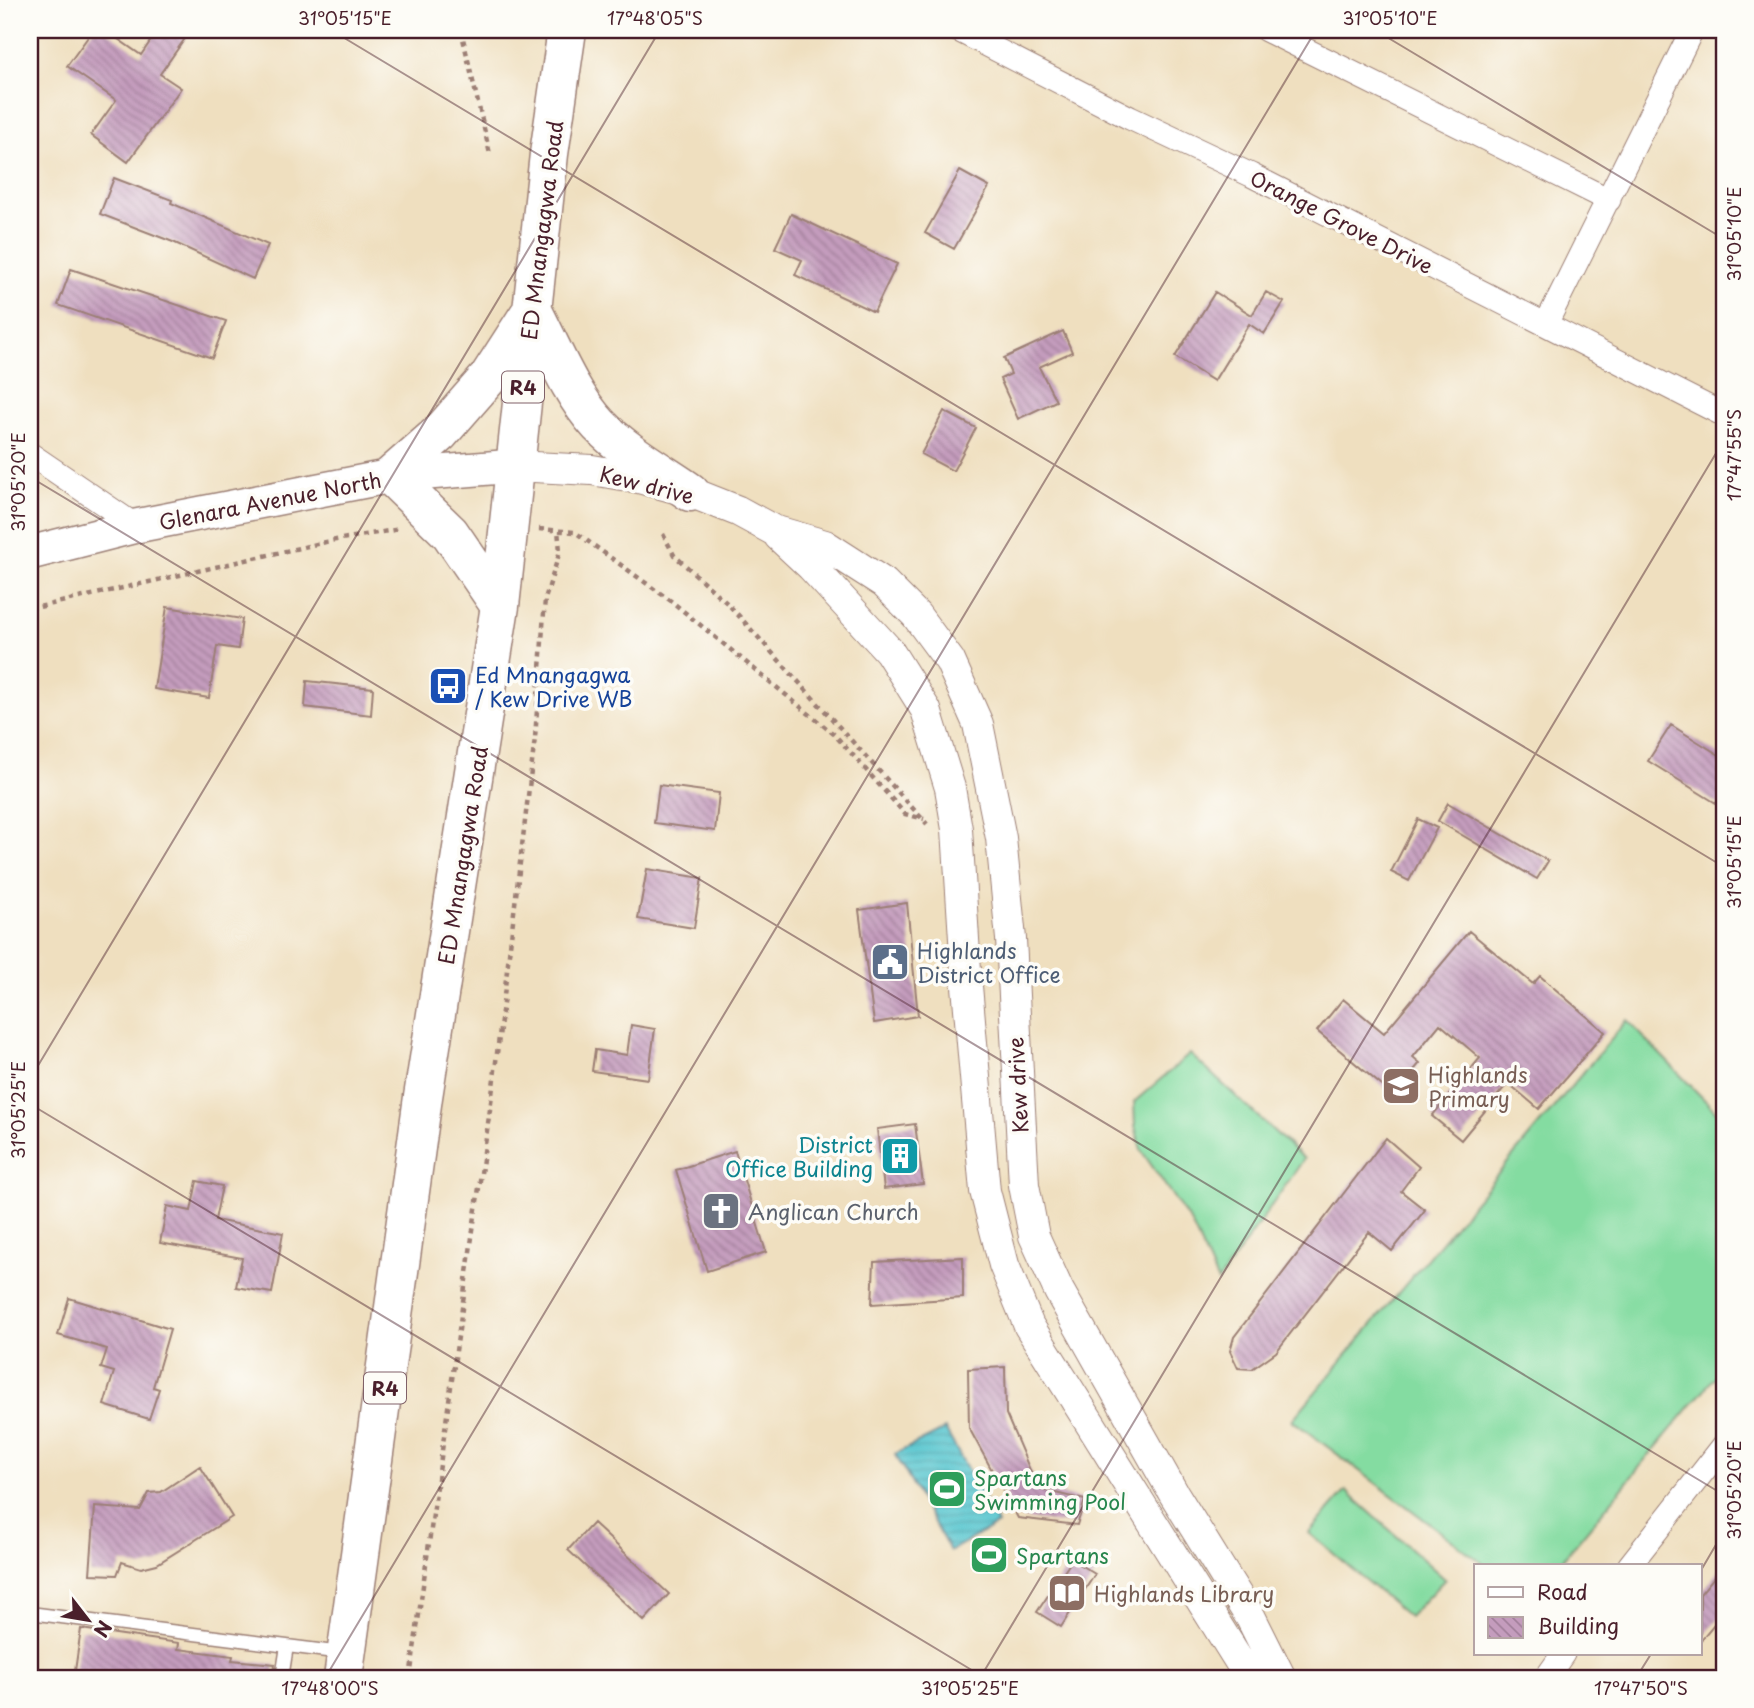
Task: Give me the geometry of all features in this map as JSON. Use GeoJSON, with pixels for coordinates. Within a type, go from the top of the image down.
{"type":"FeatureCollection","features":[{"type":"Feature","properties":{"kind":"highway","name":"ED Mnangagwa Road"},"geometry":{"type":"LineString","coordinates":[[345,1666],[424,1097],[500,606],[532,309],[567,30]]}},
{"type":"Feature","properties":{"kind":"highway"},"geometry":{"type":"LineString","coordinates":[[500,606],[450,533],[391,476],[440,433],[488,378],[532,309]]}},
{"type":"Feature","properties":{"kind":"highway"},"geometry":{"type":"LineString","coordinates":[[532,309],[562,367],[598,424],[625,448],[690,492]]}},
{"type":"Feature","properties":{"kind":"main road","name":"Glenara Avenue North"},"geometry":{"type":"LineString","coordinates":[[30,553],[135,526],[391,476],[514,466]]}},
{"type":"Feature","properties":{"kind":"street","name":"Orange Grove Drive"},"geometry":{"type":"LineString","coordinates":[[958,30],[1724,415]]}},
{"type":"Feature","properties":{"kind":"street"},"geometry":{"type":"LineString","coordinates":[[1266,30],[1609,200]]}},
{"type":"Feature","properties":{"kind":"street"},"geometry":{"type":"LineString","coordinates":[[1546,324],[1692,30]]}},
{"type":"Feature","properties":{"kind":"street"},"geometry":{"type":"LineString","coordinates":[[30,454],[135,526]]}},
{"type":"Feature","properties":{"kind":"street","name":"Kew drive"},"geometry":{"type":"LineString","coordinates":[[514,466],[592,470],[639,478],[690,492],[738,511],[773,530],[825,545],[884,583],[916,615],[950,661],[978,724],[1001,838],[1011,939],[1022,1162],[1034,1236],[1059,1291],[1174,1493],[1251,1618],[1281,1678]]}},
{"type":"Feature","properties":{"kind":"street","name":"Kew drive"},"geometry":{"type":"LineString","coordinates":[[773,530],[811,566],[889,651],[926,710],[950,788],[957,829],[967,986],[985,1191],[1004,1265],[1029,1326],[1250,1678]]}},
{"type":"Feature","properties":{"kind":"street"},"geometry":{"type":"LineString","coordinates":[[1631,1564],[1724,1445]]}},
{"type":"Feature","properties":{"kind":"street"},"geometry":{"type":"LineString","coordinates":[[1546,1678],[1562,1656]]}},
{"type":"Feature","properties":{"kind":"lane"},"geometry":{"type":"LineString","coordinates":[[30,1613],[287,1646],[345,1666]]}},
{"type":"Feature","properties":{"kind":"lane"},"geometry":{"type":"LineString","coordinates":[[282,1678],[287,1646]]}},
{"type":"Feature","properties":{"kind":"path"},"geometry":{"type":"LineString","coordinates":[[461,30],[490,155]]}},
{"type":"Feature","properties":{"kind":"path"},"geometry":{"type":"LineString","coordinates":[[508,526],[575,532],[671,601],[835,735],[905,814],[925,820],[729,606],[674,555],[663,534]]}},
{"type":"Feature","properties":{"kind":"path"},"geometry":{"type":"LineString","coordinates":[[30,609],[330,541],[406,528]]}},
{"type":"Feature","properties":{"kind":"path"},"geometry":{"type":"LineString","coordinates":[[410,1678],[492,1096],[535,738],[545,599],[560,551],[558,530]]}},
{"type":"Feature","properties":{"kind":"green space"},"geometry":{"type":"Polygon","coordinates":[[[1627,1020],[1724,1120],[1724,1366],[1559,1564],[1483,1564],[1292,1420],[1627,1020]]]}},
{"type":"Feature","properties":{"kind":"green space"},"geometry":{"type":"Polygon","coordinates":[[[1190,1054],[1304,1159],[1218,1282],[1191,1223],[1141,1150],[1135,1126],[1134,1102],[1190,1054]]]}},
{"type":"Feature","properties":{"kind":"green space"},"geometry":{"type":"Polygon","coordinates":[[[1346,1491],[1445,1579],[1409,1617],[1309,1533],[1346,1491]]]}},
{"type":"Feature","properties":{"kind":"water","name":"Spartans Swimming Pool"},"geometry":{"type":"Polygon","coordinates":[[[945,1429],[998,1524],[950,1551],[895,1454],[945,1429]]]}},
{"type":"Feature","properties":{"kind":"building"},"geometry":{"type":"Polygon","coordinates":[[[93,30],[105,30],[141,55],[158,30],[191,30],[160,74],[181,88],[128,162],[91,135],[116,100],[67,66],[93,30]]]}},
{"type":"Feature","properties":{"kind":"building"},"geometry":{"type":"Polygon","coordinates":[[[960,171],[989,187],[954,249],[925,233],[960,171]]]}},
{"type":"Feature","properties":{"kind":"building"},"geometry":{"type":"Polygon","coordinates":[[[114,178],[172,200],[171,203],[268,245],[253,279],[173,242],[100,214],[114,178]]]}},
{"type":"Feature","properties":{"kind":"building"},"geometry":{"type":"Polygon","coordinates":[[[791,214],[897,264],[874,312],[795,275],[802,260],[775,248],[791,214]]]}},
{"type":"Feature","properties":{"kind":"building"},"geometry":{"type":"Polygon","coordinates":[[[71,269],[226,321],[212,358],[58,305],[71,269]]]}},
{"type":"Feature","properties":{"kind":"building"},"geometry":{"type":"Polygon","coordinates":[[[1215,292],[1252,315],[1266,292],[1284,302],[1264,334],[1249,324],[1214,381],[1175,357],[1215,292]]]}},
{"type":"Feature","properties":{"kind":"building"},"geometry":{"type":"Polygon","coordinates":[[[1063,331],[1072,352],[1039,367],[1056,401],[1018,419],[1000,379],[1011,374],[1004,358],[1063,331]]]}},
{"type":"Feature","properties":{"kind":"building"},"geometry":{"type":"Polygon","coordinates":[[[944,411],[976,428],[953,471],[921,454],[944,411]]]}},
{"type":"Feature","properties":{"kind":"building"},"geometry":{"type":"Polygon","coordinates":[[[167,607],[242,619],[238,649],[217,646],[209,698],[154,689],[167,607]]]}},
{"type":"Feature","properties":{"kind":"building"},"geometry":{"type":"Polygon","coordinates":[[[307,681],[373,688],[371,715],[305,707],[307,681]]]}},
{"type":"Feature","properties":{"kind":"building"},"geometry":{"type":"Polygon","coordinates":[[[1671,725],[1724,758],[1724,808],[1648,761],[1671,725]]]}},
{"type":"Feature","properties":{"kind":"building"},"geometry":{"type":"Polygon","coordinates":[[[659,785],[719,793],[715,831],[654,823],[659,785]]]}},
{"type":"Feature","properties":{"kind":"building"},"geometry":{"type":"Polygon","coordinates":[[[1448,803],[1548,861],[1537,879],[1438,821],[1448,803]]]}},
{"type":"Feature","properties":{"kind":"building"},"geometry":{"type":"Polygon","coordinates":[[[1418,819],[1437,828],[1409,881],[1391,872],[1418,819]]]}},
{"type":"Feature","properties":{"kind":"building"},"geometry":{"type":"Polygon","coordinates":[[[647,869],[702,878],[694,928],[638,919],[647,869]]]}},
{"type":"Feature","properties":{"kind":"building","name":"Highlands District Office"},"geometry":{"type":"Polygon","coordinates":[[[907,903],[918,1016],[874,1023],[859,910],[907,903]]]}},
{"type":"Feature","properties":{"kind":"building"},"geometry":{"type":"Polygon","coordinates":[[[1469,931],[1533,984],[1540,976],[1605,1032],[1539,1109],[1508,1083],[1461,1140],[1432,1116],[1480,1058],[1440,1024],[1413,1057],[1420,1063],[1393,1095],[1317,1031],[1343,999],[1384,1033],[1469,931]]]}},
{"type":"Feature","properties":{"kind":"building"},"geometry":{"type":"Polygon","coordinates":[[[631,1025],[655,1029],[648,1079],[592,1071],[595,1050],[627,1055],[631,1025]]]}},
{"type":"Feature","properties":{"kind":"building","name":"District Office Building"},"geometry":{"type":"Polygon","coordinates":[[[915,1124],[923,1184],[884,1189],[877,1129],[915,1124]]]}},
{"type":"Feature","properties":{"kind":"building"},"geometry":{"type":"Polygon","coordinates":[[[1386,1138],[1419,1167],[1401,1191],[1425,1210],[1392,1251],[1369,1232],[1276,1352],[1252,1369],[1238,1368],[1230,1351],[1234,1337],[1386,1138]]]}},
{"type":"Feature","properties":{"kind":"building","name":"Anglican Church"},"geometry":{"type":"Polygon","coordinates":[[[735,1151],[766,1252],[707,1271],[676,1170],[735,1151]]]}},
{"type":"Feature","properties":{"kind":"building"},"geometry":{"type":"Polygon","coordinates":[[[197,1181],[222,1186],[215,1220],[283,1233],[272,1293],[236,1287],[242,1258],[160,1243],[167,1206],[191,1211],[197,1181]]]}},
{"type":"Feature","properties":{"kind":"building"},"geometry":{"type":"Polygon","coordinates":[[[963,1257],[963,1298],[872,1304],[874,1262],[963,1257]]]}},
{"type":"Feature","properties":{"kind":"building"},"geometry":{"type":"Polygon","coordinates":[[[69,1298],[170,1329],[153,1387],[159,1389],[149,1419],[104,1405],[114,1372],[101,1368],[107,1349],[58,1335],[69,1298]]]}},
{"type":"Feature","properties":{"kind":"building"},"geometry":{"type":"Polygon","coordinates":[[[1005,1367],[1006,1414],[1038,1489],[1085,1500],[1077,1525],[1018,1518],[969,1428],[968,1369],[1005,1367]]]}},
{"type":"Feature","properties":{"kind":"building"},"geometry":{"type":"Polygon","coordinates":[[[200,1466],[232,1517],[157,1564],[141,1568],[122,1562],[117,1575],[90,1574],[95,1507],[140,1510],[149,1493],[161,1492],[200,1466]]]}},
{"type":"Feature","properties":{"kind":"building"},"geometry":{"type":"Polygon","coordinates":[[[593,1523],[669,1594],[644,1621],[568,1550],[593,1523]]]}},
{"type":"Feature","properties":{"kind":"building","name":"Highlands Library"},"geometry":{"type":"Polygon","coordinates":[[[1072,1560],[1095,1574],[1061,1627],[1037,1612],[1072,1560]]]}},
{"type":"Feature","properties":{"kind":"building"},"geometry":{"type":"Polygon","coordinates":[[[1724,1565],[1724,1612],[1702,1639],[1702,1592],[1724,1565]]]}},
{"type":"Feature","properties":{"kind":"building"},"geometry":{"type":"Polygon","coordinates":[[[81,1629],[179,1643],[178,1649],[233,1656],[232,1660],[275,1664],[273,1678],[74,1678],[81,1629]]]}},
{"type":"Feature","properties":{"kind":"place","name":"Ed Mnangagwa / Kew Drive WB"},"geometry":{"type":"Point","coordinates":[448,686]}},
{"type":"Feature","properties":{"kind":"place","name":"Highlands District Office"},"geometry":{"type":"Point","coordinates":[890,962]}},
{"type":"Feature","properties":{"kind":"place","name":"Highlands Primary"},"geometry":{"type":"Point","coordinates":[1401,1086]}},
{"type":"Feature","properties":{"kind":"place","name":"District Office Building"},"geometry":{"type":"Point","coordinates":[900,1156]}},
{"type":"Feature","properties":{"kind":"place","name":"Anglican Church"},"geometry":{"type":"Point","coordinates":[721,1211]}},
{"type":"Feature","properties":{"kind":"place","name":"Spartans Swimming Pool"},"geometry":{"type":"Point","coordinates":[947,1489]}},
{"type":"Feature","properties":{"kind":"place","name":"Spartans"},"geometry":{"type":"Point","coordinates":[989,1555]}},
{"type":"Feature","properties":{"kind":"place","name":"Highlands Library"},"geometry":{"type":"Point","coordinates":[1067,1593]}}]}
